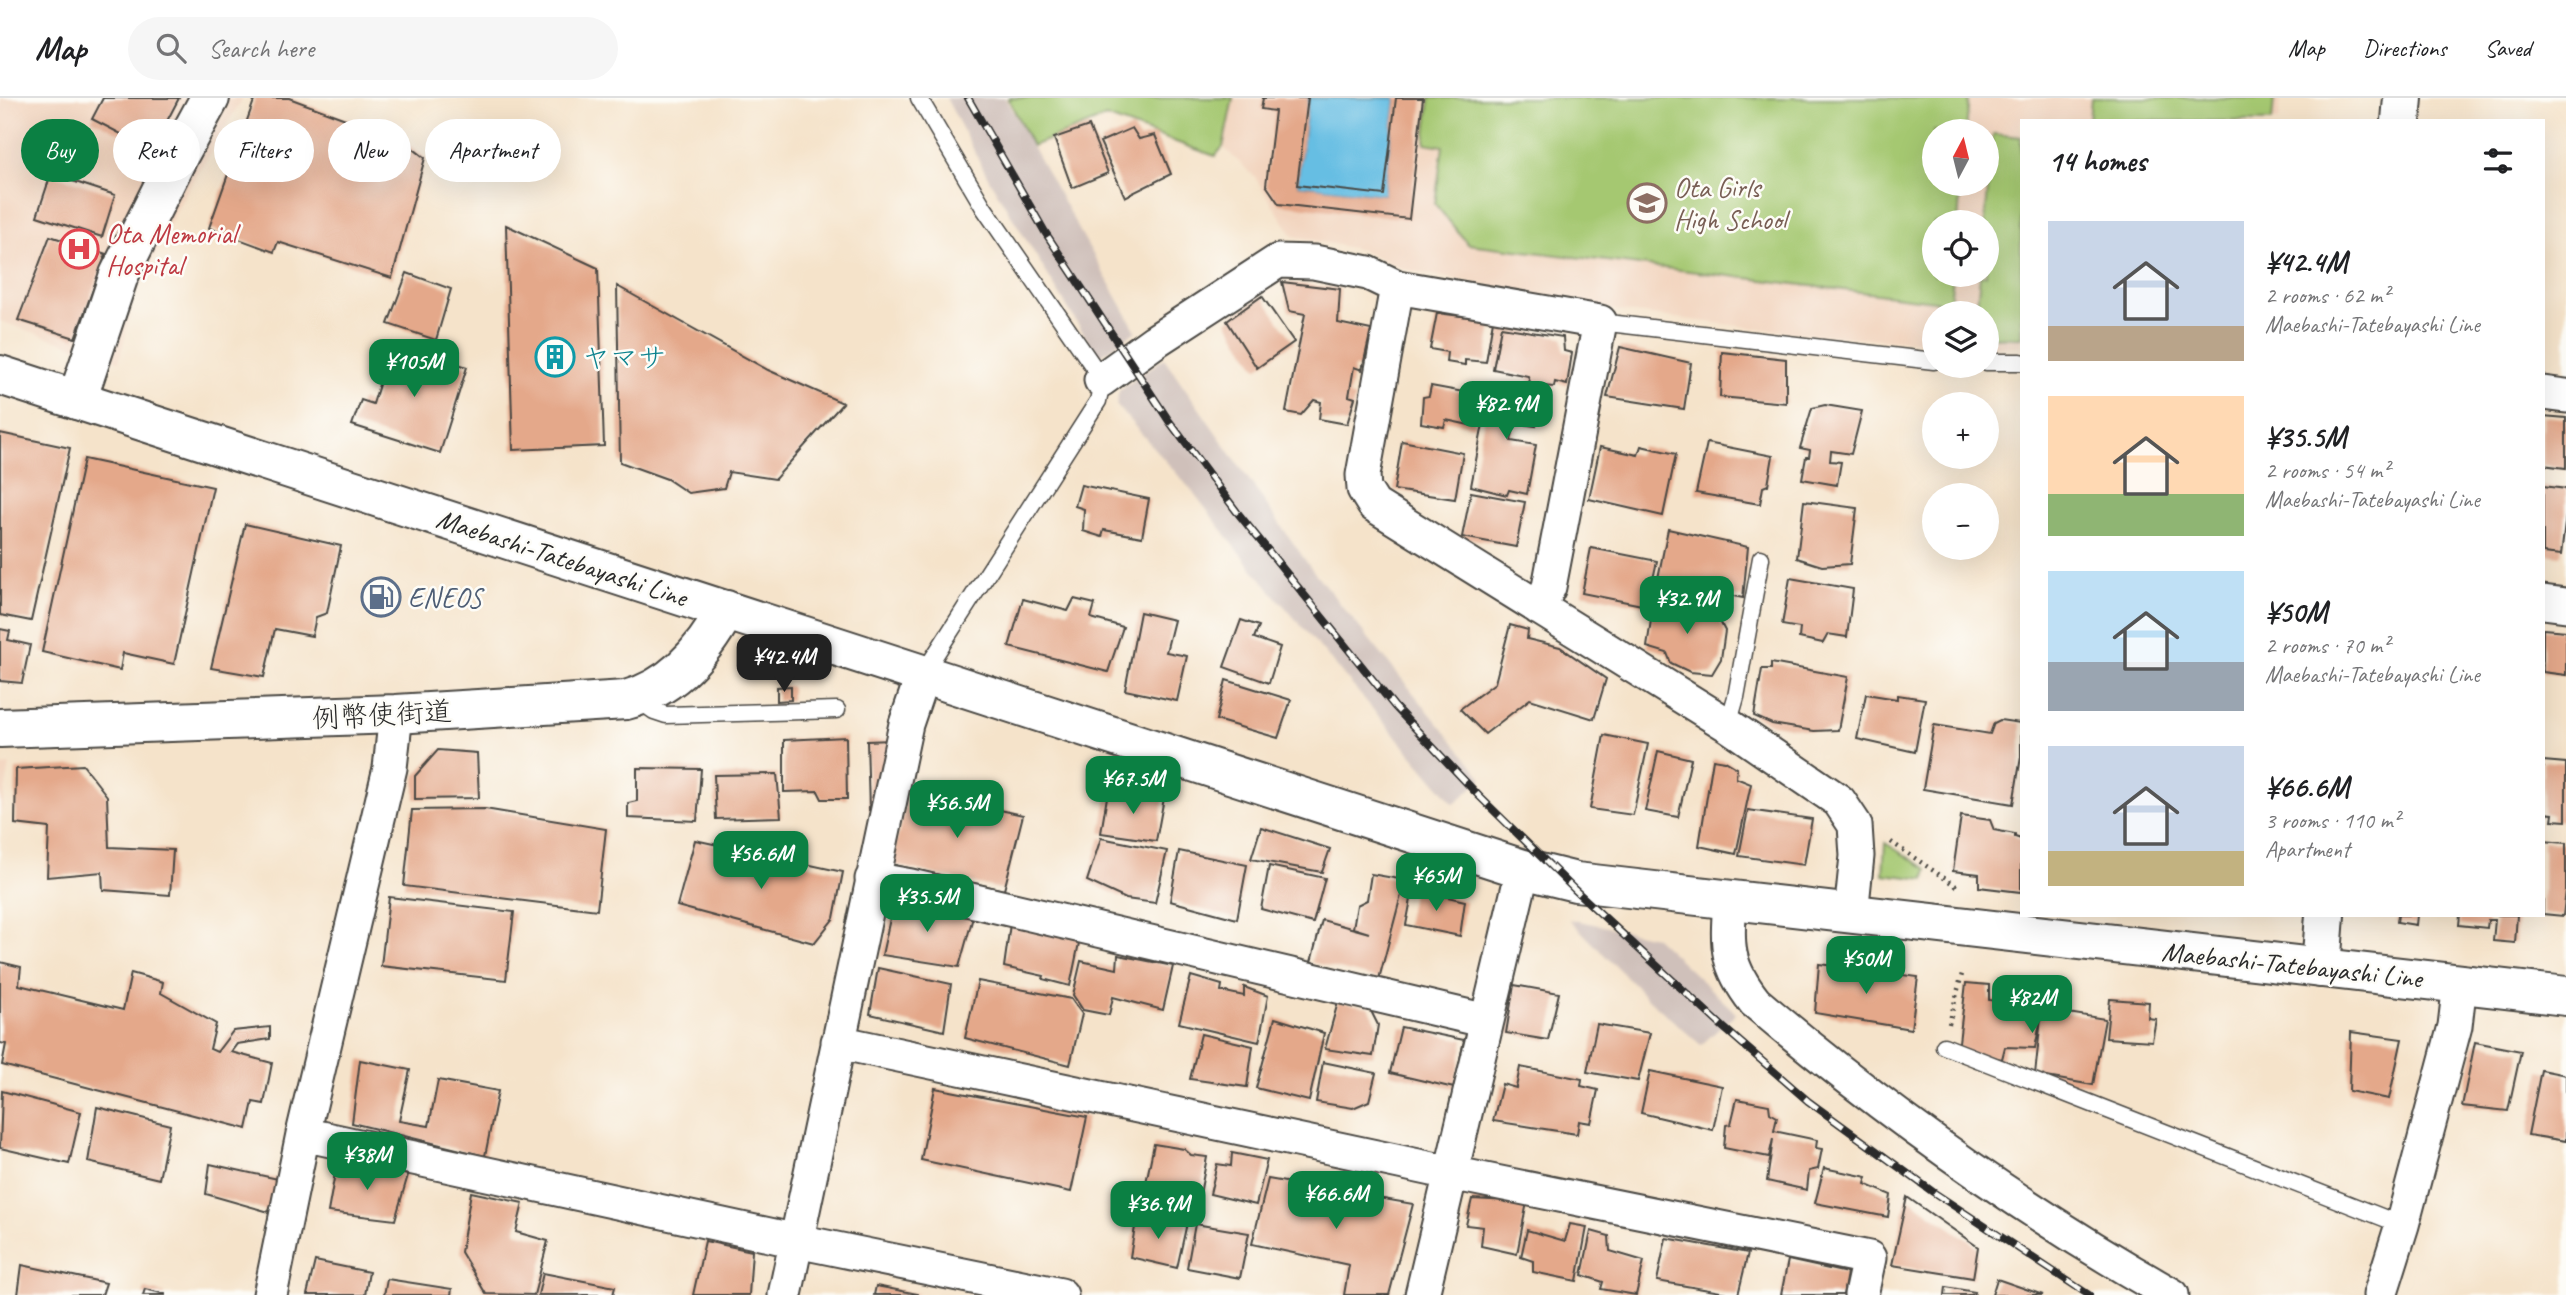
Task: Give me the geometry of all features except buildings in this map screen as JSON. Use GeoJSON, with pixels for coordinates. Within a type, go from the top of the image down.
{"type":"FeatureCollection","features":[{"type":"Feature","properties":{"kind":"main road"},"geometry":{"type":"LineString","coordinates":[[77,400],[119,275],[210,98]]}},
{"type":"Feature","properties":{"kind":"main road"},"geometry":{"type":"LineString","coordinates":[[2401,119],[2403,98]]}},
{"type":"Feature","properties":{"kind":"main road","name":"Maebashi-Tatebayashi Line"},"geometry":{"type":"LineString","coordinates":[[0,375],[1523,869],[1576,882],[2566,996]]}},
{"type":"Feature","properties":{"kind":"main road","name":"例幣使街道"},"geometry":{"type":"LineString","coordinates":[[0,729],[396,714],[604,702],[635,697],[646,695],[674,676],[701,650],[715,632],[726,610]]}},
{"type":"Feature","properties":{"kind":"main road"},"geometry":{"type":"LineString","coordinates":[[2320,968],[2325,917]]}},
{"type":"Feature","properties":{"kind":"street"},"geometry":{"type":"LineString","coordinates":[[1101,380],[1262,269],[1278,261],[1314,262],[1368,273],[1397,287],[1600,322],[1549,587],[1538,608]]}},
{"type":"Feature","properties":{"kind":"street"},"geometry":{"type":"LineString","coordinates":[[1397,287],[1363,475],[1364,489],[1374,505],[1728,725],[1839,801],[1855,825],[1857,856],[1851,914]]}},
{"type":"Feature","properties":{"kind":"street"},"geometry":{"type":"LineString","coordinates":[[2545,393],[2566,396]]}},
{"type":"Feature","properties":{"kind":"street"},"geometry":{"type":"LineString","coordinates":[[2545,602],[2566,605]]}},
{"type":"Feature","properties":{"kind":"street"},"geometry":{"type":"LineString","coordinates":[[785,1295],[906,724],[923,674]]}},
{"type":"Feature","properties":{"kind":"street"},"geometry":{"type":"LineString","coordinates":[[270,1295],[303,1134],[390,768],[396,714]]}},
{"type":"Feature","properties":{"kind":"street"},"geometry":{"type":"LineString","coordinates":[[1422,1295],[1523,869]]}},
{"type":"Feature","properties":{"kind":"street"},"geometry":{"type":"LineString","coordinates":[[872,879],[938,892],[1487,1021]]}},
{"type":"Feature","properties":{"kind":"street"},"geometry":{"type":"LineString","coordinates":[[1730,899],[1728,935],[1732,968],[1755,1002],[1907,1125],[2101,1255],[2172,1295]]}},
{"type":"Feature","properties":{"kind":"street"},"geometry":{"type":"LineString","coordinates":[[2380,1295],[2402,1225],[2455,1026],[2460,983]]}},
{"type":"Feature","properties":{"kind":"street"},"geometry":{"type":"LineString","coordinates":[[838,1042],[1451,1173],[1869,1258],[1861,1295]]}},
{"type":"Feature","properties":{"kind":"street"},"geometry":{"type":"LineString","coordinates":[[303,1134],[1061,1295]]}},
{"type":"Feature","properties":{"kind":"lane"},"geometry":{"type":"LineString","coordinates":[[919,98],[984,208],[1101,380],[1098,401],[923,674]]}},
{"type":"Feature","properties":{"kind":"lane"},"geometry":{"type":"LineString","coordinates":[[1600,322],[1922,360]]}},
{"type":"Feature","properties":{"kind":"lane"},"geometry":{"type":"LineString","coordinates":[[1999,362],[2020,362]]}},
{"type":"Feature","properties":{"kind":"lane"},"geometry":{"type":"LineString","coordinates":[[1728,725],[1736,697],[1761,558]]}},
{"type":"Feature","properties":{"kind":"lane"},"geometry":{"type":"LineString","coordinates":[[635,697],[654,711],[666,715],[837,710]]}},
{"type":"Feature","properties":{"kind":"lane"},"geometry":{"type":"LineString","coordinates":[[1944,1046],[2402,1225]]}},
{"type":"Feature","properties":{"kind":"path"},"geometry":{"type":"LineString","coordinates":[[1855,825],[1885,838],[1962,890]]}},
{"type":"Feature","properties":{"kind":"path"},"geometry":{"type":"LineString","coordinates":[[1944,1046],[1963,970]]}},
{"type":"Feature","properties":{"kind":"shaded area","name":"Ota Memorial Hospital"},"geometry":{"type":"Polygon","coordinates":[[[0,98],[243,98],[230,119],[214,119],[214,146],[200,169],[200,119],[113,119],[113,182],[192,182],[134,299],[119,361],[0,321],[0,98]]]}},
{"type":"Feature","properties":{"kind":"shaded area"},"geometry":{"type":"Polygon","coordinates":[[[946,98],[1005,98],[1136,331],[1101,355],[1095,352],[990,181],[946,98]]]}},
{"type":"Feature","properties":{"kind":"shaded area","name":"Ota Girls High School"},"geometry":{"type":"Polygon","coordinates":[[[1233,98],[2281,98],[2279,119],[2020,119],[2020,346],[1999,346],[1999,301],[1922,301],[1922,342],[1796,333],[1620,311],[1403,269],[1362,250],[1293,236],[1255,177],[1223,147],[1233,98]]]}},
{"type":"Feature","properties":{"kind":"shaded area"},"geometry":{"type":"Polygon","coordinates":[[[1164,358],[1310,567],[1483,778],[1454,804],[1250,566],[1193,492],[1116,405],[1119,391],[1164,358]]]}},
{"type":"Feature","properties":{"kind":"shaded area"},"geometry":{"type":"Polygon","coordinates":[[[10,765],[0,818],[0,766],[10,765]]]}},
{"type":"Feature","properties":{"kind":"shaded area"},"geometry":{"type":"Polygon","coordinates":[[[1569,919],[1655,937],[1736,1013],[1701,1045],[1646,997],[1569,919]]]}},
{"type":"Feature","properties":{"kind":"green space"},"geometry":{"type":"Polygon","coordinates":[[[1008,98],[1233,98],[1223,147],[1215,156],[1106,117],[1032,146],[1008,98]]]}},
{"type":"Feature","properties":{"kind":"green space"},"geometry":{"type":"Polygon","coordinates":[[[1430,98],[1969,98],[1967,119],[1922,119],[1922,196],[1960,196],[1959,210],[1922,210],[1922,287],[1952,287],[1950,301],[1468,244],[1435,204],[1443,146],[1425,143],[1430,98]]]}},
{"type":"Feature","properties":{"kind":"green space"},"geometry":{"type":"Polygon","coordinates":[[[2091,98],[2274,98],[2272,119],[2089,119],[2091,98]]]}},
{"type":"Feature","properties":{"kind":"green space"},"geometry":{"type":"Polygon","coordinates":[[[1999,135],[2020,137],[2020,337],[1999,338],[1999,301],[1977,301],[1979,287],[1999,287],[1999,210],[1986,210],[1987,196],[1999,196],[1999,135]]]}},
{"type":"Feature","properties":{"kind":"green space"},"geometry":{"type":"Polygon","coordinates":[[[1885,843],[1927,869],[1925,879],[1883,874],[1885,843]]]}},
{"type":"Feature","properties":{"kind":"water"},"geometry":{"type":"Polygon","coordinates":[[[1308,98],[1396,98],[1384,195],[1297,185],[1308,98]]]}},
{"type":"Feature","properties":{"kind":"railway"},"geometry":{"type":"LineString","coordinates":[[968,98],[1045,232],[1169,421],[1237,512],[1395,707],[1479,796],[1574,889],[1723,1027],[1808,1101],[1933,1192],[2089,1295]]}},
{"type":"Feature","properties":{"kind":"place","name":"Ota Girls High School"},"geometry":{"type":"Point","coordinates":[1647,203]}},
{"type":"Feature","properties":{"kind":"place","name":"Ota Memorial Hospital"},"geometry":{"type":"Point","coordinates":[79,249]}},
{"type":"Feature","properties":{"kind":"place","name":"ヤマサ"},"geometry":{"type":"Point","coordinates":[555,357]}},
{"type":"Feature","properties":{"kind":"place","name":"ENEOS"},"geometry":{"type":"Point","coordinates":[381,597]}}]}
